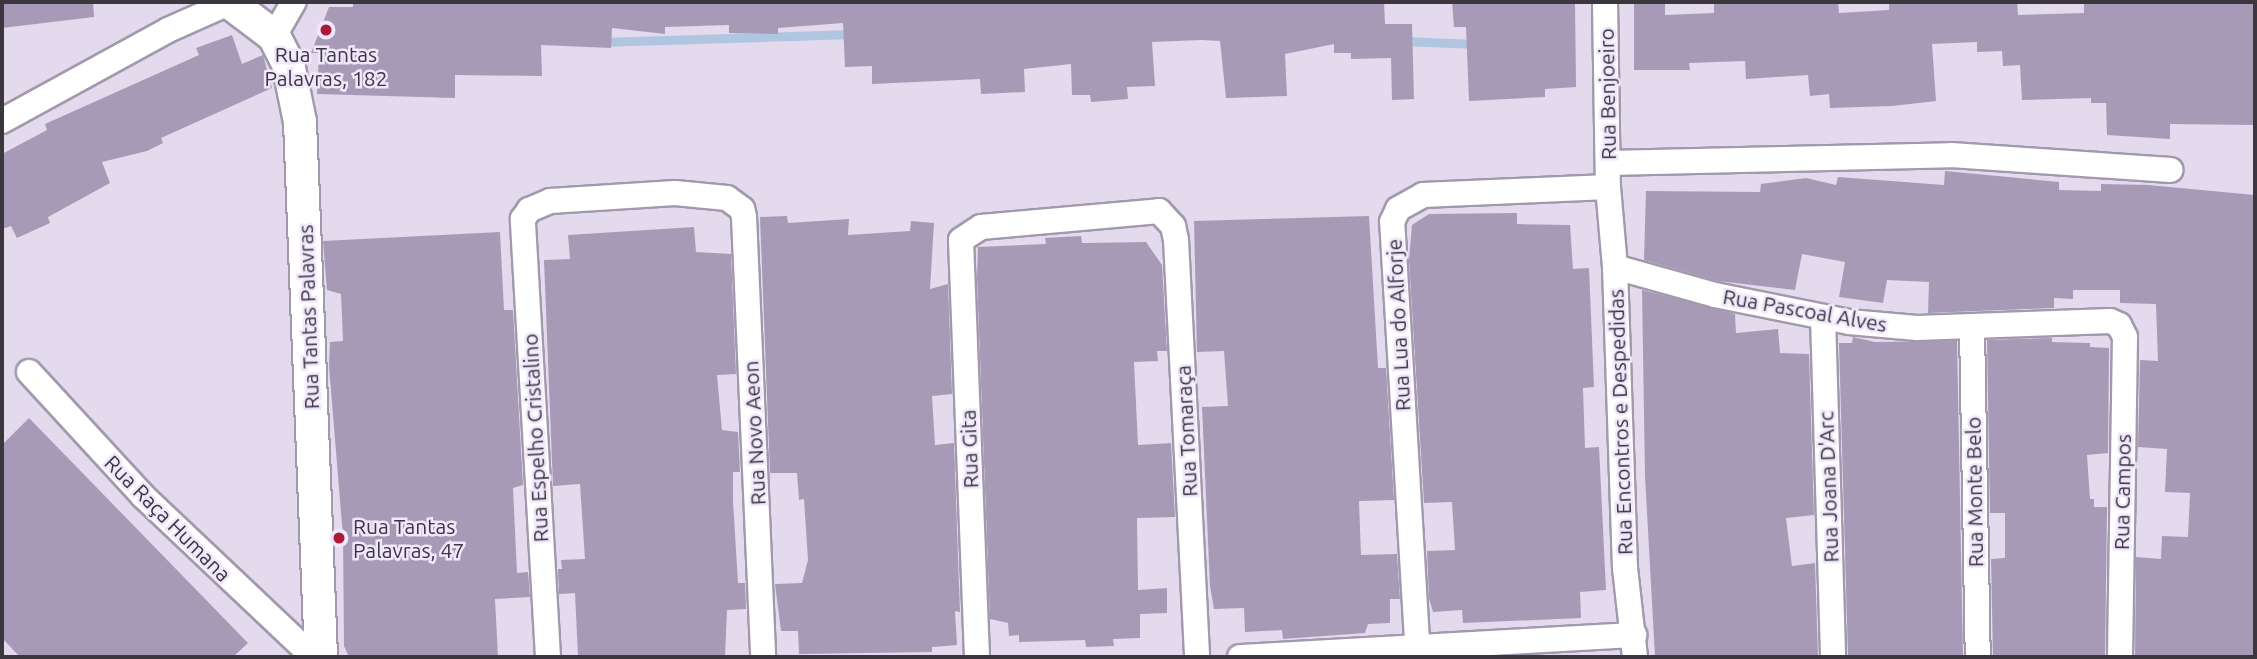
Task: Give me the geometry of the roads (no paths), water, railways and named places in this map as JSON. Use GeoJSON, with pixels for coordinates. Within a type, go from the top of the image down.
{"type":"FeatureCollection","features":[{"type":"Feature","properties":{"kind":"street"},"geometry":{"type":"LineString","coordinates":[[2,121],[158,36],[229,2]]}},
{"type":"Feature","properties":{"kind":"street","name":"Rua Tantas Palavras"},"geometry":{"type":"LineString","coordinates":[[229,2],[274,36],[288,63],[300,122],[321,657]]}},
{"type":"Feature","properties":{"kind":"street"},"geometry":{"type":"LineString","coordinates":[[274,36],[295,2]]}},
{"type":"Feature","properties":{"kind":"street","name":"Rua Benjoeiro"},"geometry":{"type":"LineString","coordinates":[[1605,2],[1608,175]]}},
{"type":"Feature","properties":{"kind":"street","name":"Rua Lua do Alforje"},"geometry":{"type":"LineString","coordinates":[[1418,653],[1392,222],[1398,209],[1423,195],[1608,175],[1951,155],[2170,170]]}},
{"type":"Feature","properties":{"kind":"street","name":"Rua Encontros e Despedidas"},"geometry":{"type":"LineString","coordinates":[[1608,175],[1615,267],[1625,568],[1635,646]]}},
{"type":"Feature","properties":{"kind":"street","name":"Rua Novo Aeon"},"geometry":{"type":"LineString","coordinates":[[523,219],[540,203],[550,201],[675,193],[727,198],[742,209],[764,657]]}},
{"type":"Feature","properties":{"kind":"street","name":"Rua Tomaraça"},"geometry":{"type":"LineString","coordinates":[[961,240],[981,228],[1159,211],[1173,226],[1176,240],[1197,657]]}},
{"type":"Feature","properties":{"kind":"street","name":"Rua Espelho Cristalino"},"geometry":{"type":"LineString","coordinates":[[523,219],[548,657]]}},
{"type":"Feature","properties":{"kind":"street","name":"Rua Gita"},"geometry":{"type":"LineString","coordinates":[[961,240],[977,657]]}},
{"type":"Feature","properties":{"kind":"street","name":"Rua Pascoal Alves"},"geometry":{"type":"LineString","coordinates":[[1615,267],[1823,317],[1917,328],[2110,321],[2122,328]]}},
{"type":"Feature","properties":{"kind":"street","name":"Rua Joana D'Arc"},"geometry":{"type":"LineString","coordinates":[[1823,317],[1833,657]]}},
{"type":"Feature","properties":{"kind":"street","name":"Rua Monte Belo"},"geometry":{"type":"LineString","coordinates":[[1972,326],[1978,657]]}},
{"type":"Feature","properties":{"kind":"street","name":"Rua Campos"},"geometry":{"type":"LineString","coordinates":[[2120,657],[2122,328]]}},
{"type":"Feature","properties":{"kind":"street","name":"Rua Raça Humana"},"geometry":{"type":"LineString","coordinates":[[29,372],[143,496],[313,657]]}},
{"type":"Feature","properties":{"kind":"street"},"geometry":{"type":"LineString","coordinates":[[1240,657],[1635,646]]}},
{"type":"Feature","properties":{"kind":"waterway"},"geometry":{"type":"LineString","coordinates":[[601,42],[853,34]]}},
{"type":"Feature","properties":{"kind":"waterway"},"geometry":{"type":"LineString","coordinates":[[1402,41],[1476,44]]}},
{"type":"Feature","properties":{"kind":"place","name":"Rua Tantas Palavras, 182"},"geometry":{"type":"Point","coordinates":[326,30]}},
{"type":"Feature","properties":{"kind":"place","name":"Rua Tantas Palavras, 47"},"geometry":{"type":"Point","coordinates":[339,538]}}]}
